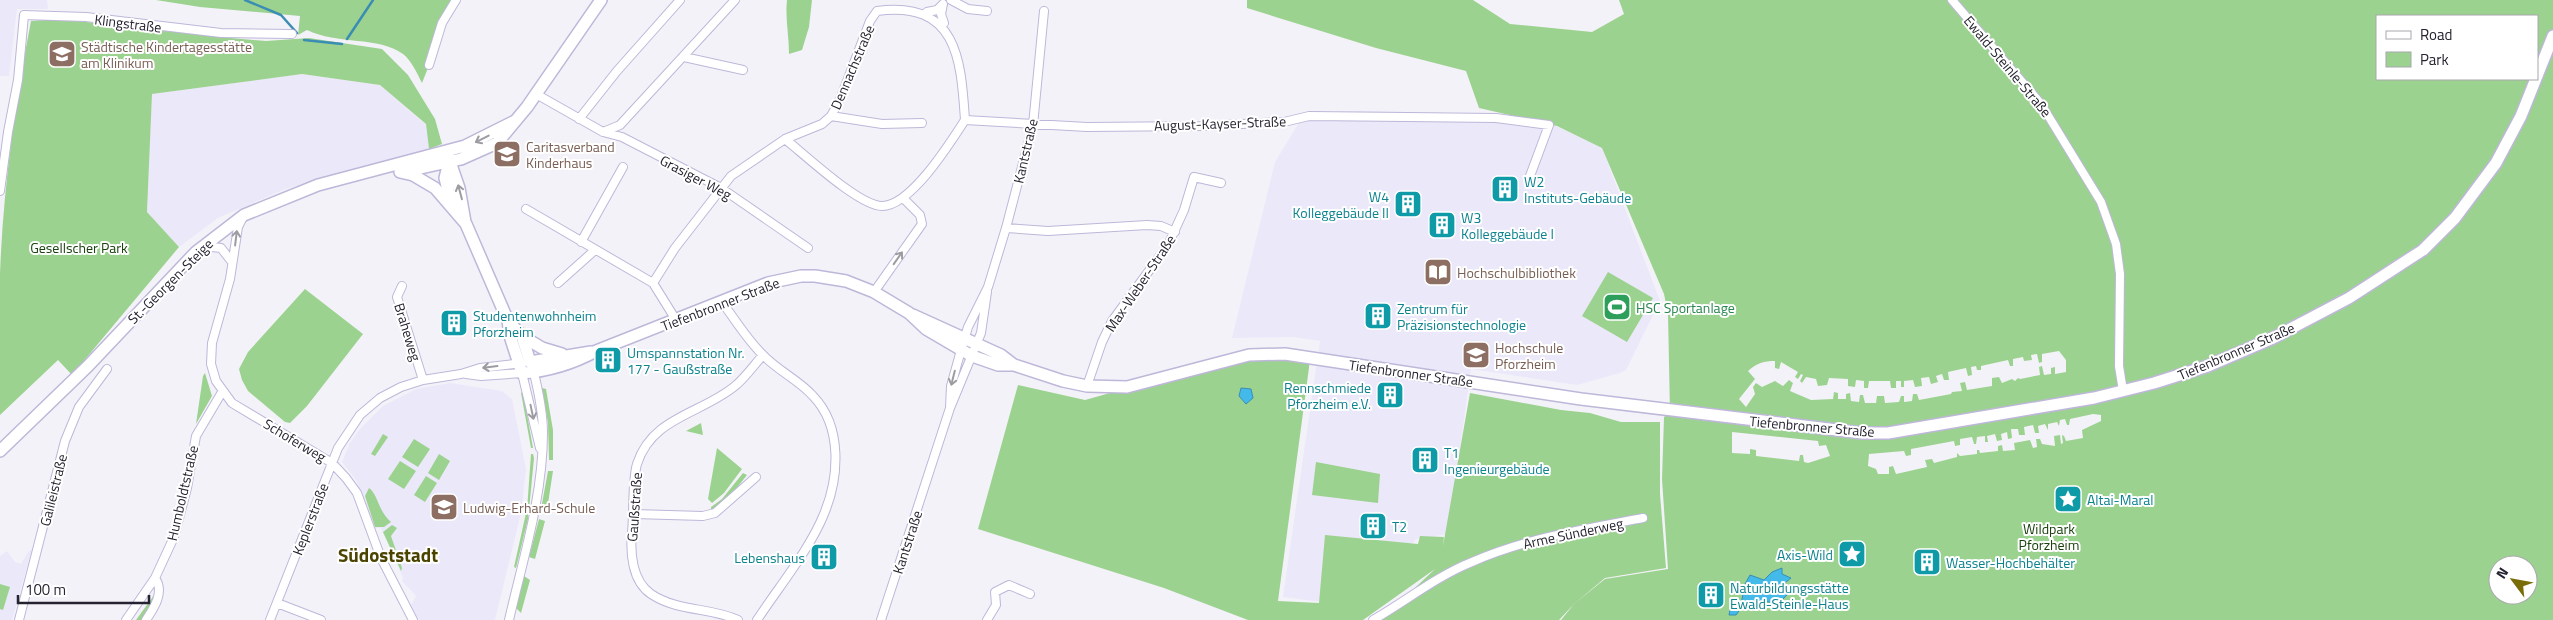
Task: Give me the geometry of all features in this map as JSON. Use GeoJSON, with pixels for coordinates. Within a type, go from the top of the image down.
{"type":"FeatureCollection","features":[{"type":"Feature","properties":{"kind":"street"},"geometry":{"type":"LineString","coordinates":[[430,65],[442,23],[456,0]]}},
{"type":"Feature","properties":{"kind":"street"},"geometry":{"type":"LineString","coordinates":[[448,157],[515,121],[601,0]]}},
{"type":"Feature","properties":{"kind":"street"},"geometry":{"type":"LineString","coordinates":[[579,119],[617,70],[680,0]]}},
{"type":"Feature","properties":{"kind":"street"},"geometry":{"type":"LineString","coordinates":[[603,132],[620,125],[631,116],[735,0]]}},
{"type":"Feature","properties":{"kind":"street"},"geometry":{"type":"LineString","coordinates":[[951,0],[968,8],[987,12]]}},
{"type":"Feature","properties":{"kind":"street","name":"Ewald-Steinle-Straße"},"geometry":{"type":"LineString","coordinates":[[1952,0],[2041,104],[2101,202],[2116,244],[2120,274],[2119,366],[2123,391]]}},
{"type":"Feature","properties":{"kind":"street"},"geometry":{"type":"LineString","coordinates":[[925,12],[937,10],[943,2]]}},
{"type":"Feature","properties":{"kind":"street"},"geometry":{"type":"LineString","coordinates":[[785,139],[862,199],[882,206],[903,198],[928,173],[965,120],[960,74],[951,35],[944,24],[941,14],[943,2]]}},
{"type":"Feature","properties":{"kind":"street","name":"Dennachstraße"},"geometry":{"type":"LineString","coordinates":[[653,283],[674,248],[721,188],[744,165],[785,139],[822,124],[831,116],[841,97],[870,21],[878,11],[890,8],[925,12],[933,14],[944,24]]}},
{"type":"Feature","properties":{"kind":"street","name":"Kantstraße"},"geometry":{"type":"LineString","coordinates":[[950,408],[951,386],[963,344],[988,287],[1006,228],[1033,125],[1044,11]]}},
{"type":"Feature","properties":{"kind":"street","name":"Klingstraße"},"geometry":{"type":"LineString","coordinates":[[4,131],[18,80],[24,15],[86,17],[221,33],[292,34]]}},
{"type":"Feature","properties":{"kind":"street","name":"Tiefenbronner Straße"},"geometry":{"type":"LineString","coordinates":[[2538,74],[2553,36]]}},
{"type":"Feature","properties":{"kind":"street"},"geometry":{"type":"LineString","coordinates":[[684,57],[743,70]]}},
{"type":"Feature","properties":{"kind":"street","name":"Tiefenbronner Straße"},"geometry":{"type":"LineString","coordinates":[[526,367],[577,361],[596,351],[768,283],[801,276],[830,278],[874,292],[909,313],[929,320],[963,344],[972,356],[998,365],[1014,365],[1063,381],[1087,386],[1126,386],[1240,357],[1285,354],[1591,401],[1862,434],[1888,433],[2094,398],[2181,376],[2273,338],[2349,298],[2423,250],[2455,218],[2496,163],[2521,116],[2535,80]]}},
{"type":"Feature","properties":{"kind":"street","name":"Grasiger Weg"},"geometry":{"type":"LineString","coordinates":[[536,94],[603,132],[622,137],[721,188],[808,248]]}},
{"type":"Feature","properties":{"kind":"street","name":"Dennachstraße"},"geometry":{"type":"LineString","coordinates":[[831,116],[882,124],[922,123]]}},
{"type":"Feature","properties":{"kind":"street","name":"August-Kayser-Straße"},"geometry":{"type":"LineString","coordinates":[[965,120],[1033,125],[1200,126],[1284,122],[1309,116],[1496,118],[1549,125],[1530,176]]}},
{"type":"Feature","properties":{"kind":"street"},"geometry":{"type":"LineString","coordinates":[[0,192],[4,131]]}},
{"type":"Feature","properties":{"kind":"street"},"geometry":{"type":"LineString","coordinates":[[448,157],[445,178],[452,206]]}},
{"type":"Feature","properties":{"kind":"street"},"geometry":{"type":"LineString","coordinates":[[448,157],[460,188],[466,224],[526,367],[543,433],[536,502],[509,620]]}},
{"type":"Feature","properties":{"kind":"street","name":"St.-Georgen-Steige"},"geometry":{"type":"LineString","coordinates":[[0,451],[88,366],[196,252],[244,215],[298,192],[377,171],[448,157]]}},
{"type":"Feature","properties":{"kind":"street","name":"St.-Georgen-Steige"},"geometry":{"type":"LineString","coordinates":[[377,171],[400,172],[448,157]]}},
{"type":"Feature","properties":{"kind":"street"},"geometry":{"type":"LineString","coordinates":[[581,242],[623,167]]}},
{"type":"Feature","properties":{"kind":"street"},"geometry":{"type":"LineString","coordinates":[[400,172],[413,176],[435,188],[466,224]]}},
{"type":"Feature","properties":{"kind":"street","name":"Max-Weber-Straße"},"geometry":{"type":"LineString","coordinates":[[1087,386],[1102,342],[1112,320],[1158,260],[1175,232],[1194,177],[1221,183]]}},
{"type":"Feature","properties":{"kind":"street"},"geometry":{"type":"LineString","coordinates":[[874,292],[922,224],[920,215],[903,198]]}},
{"type":"Feature","properties":{"kind":"street"},"geometry":{"type":"LineString","coordinates":[[526,209],[653,283],[676,320]]}},
{"type":"Feature","properties":{"kind":"street","name":"Schoferweg"},"geometry":{"type":"LineString","coordinates":[[244,215],[238,227],[232,262],[211,352],[214,375],[222,392],[238,407],[332,463],[357,493],[381,558],[413,620]]}},
{"type":"Feature","properties":{"kind":"street"},"geometry":{"type":"LineString","coordinates":[[1006,228],[1048,231],[1147,225],[1161,226],[1175,232]]}},
{"type":"Feature","properties":{"kind":"street"},"geometry":{"type":"LineString","coordinates":[[196,252],[216,247],[225,251],[232,262]]}},
{"type":"Feature","properties":{"kind":"street"},"geometry":{"type":"LineString","coordinates":[[558,283],[595,250]]}},
{"type":"Feature","properties":{"kind":"street","name":"Braheweg"},"geometry":{"type":"LineString","coordinates":[[402,286],[397,297],[423,380]]}},
{"type":"Feature","properties":{"kind":"street","name":"Kantstraße"},"geometry":{"type":"LineString","coordinates":[[881,620],[950,408],[981,333],[988,287]]}},
{"type":"Feature","properties":{"kind":"street"},"geometry":{"type":"LineString","coordinates":[[722,301],[763,356],[814,396],[823,409],[833,433],[836,455],[833,483],[824,515],[816,532],[756,620]]}},
{"type":"Feature","properties":{"kind":"street"},"geometry":{"type":"LineString","coordinates":[[508,321],[522,336],[542,348],[564,355]]}},
{"type":"Feature","properties":{"kind":"street"},"geometry":{"type":"LineString","coordinates":[[522,336],[541,451]]}},
{"type":"Feature","properties":{"kind":"street","name":"Tiefenbronner Straße"},"geometry":{"type":"LineString","coordinates":[[963,344],[977,344],[1001,355],[1014,365]]}},
{"type":"Feature","properties":{"kind":"street","name":"Tiefenbronner Straße"},"geometry":{"type":"LineString","coordinates":[[526,367],[564,355],[596,351]]}},
{"type":"Feature","properties":{"kind":"street","name":"Gaußstraße"},"geometry":{"type":"LineString","coordinates":[[738,620],[671,605],[649,593],[639,580],[631,559],[636,466],[644,444],[668,424],[735,386],[763,356]]}},
{"type":"Feature","properties":{"kind":"street","name":"Keplerstraße"},"geometry":{"type":"LineString","coordinates":[[270,620],[332,463],[346,434],[360,415],[380,398],[401,387],[423,380],[461,374],[481,376],[526,367]]}},
{"type":"Feature","properties":{"kind":"street","name":"Galileistraße"},"geometry":{"type":"LineString","coordinates":[[19,620],[65,440],[79,406],[107,369]]}},
{"type":"Feature","properties":{"kind":"street","name":"Humboldtstraße"},"geometry":{"type":"LineString","coordinates":[[126,620],[155,578],[174,537],[187,488],[196,436],[222,392]]}},
{"type":"Feature","properties":{"kind":"street"},"geometry":{"type":"LineString","coordinates":[[634,514],[698,516],[715,513],[756,478]]}},
{"type":"Feature","properties":{"kind":"street","name":"Arme Sünderweg"},"geometry":{"type":"LineString","coordinates":[[1373,620],[1471,562],[1527,541],[1643,518]]}},
{"type":"Feature","properties":{"kind":"street"},"geometry":{"type":"LineString","coordinates":[[146,620],[160,592],[159,584],[155,578]]}},
{"type":"Feature","properties":{"kind":"street"},"geometry":{"type":"LineString","coordinates":[[987,620],[996,605],[995,592],[1009,586],[1030,594]]}},
{"type":"Feature","properties":{"kind":"street"},"geometry":{"type":"LineString","coordinates":[[277,604],[321,620]]}},
{"type":"Feature","properties":{"kind":"shaded area"},"geometry":{"type":"Polygon","coordinates":[[[0,0],[47,0],[48,9],[17,9],[9,76],[0,76],[0,0]]]}},
{"type":"Feature","properties":{"kind":"shaded area"},"geometry":{"type":"Polygon","coordinates":[[[302,74],[380,85],[426,125],[429,149],[325,176],[283,190],[218,218],[179,247],[147,212],[152,94],[302,74]]]}},
{"type":"Feature","properties":{"kind":"shaded area","name":"Hochschule Pforzheim"},"geometry":{"type":"Polygon","coordinates":[[[1359,111],[1498,114],[1550,123],[1602,148],[1660,301],[1626,370],[1620,373],[1577,385],[1471,369],[1448,534],[1416,539],[1359,607],[1283,597],[1320,341],[1293,337],[1232,338],[1275,162],[1305,113],[1359,111]]]}},
{"type":"Feature","properties":{"kind":"shaded area","name":"Ludwig-Erhard-Schule"},"geometry":{"type":"Polygon","coordinates":[[[450,383],[502,391],[512,399],[526,469],[521,513],[495,620],[419,620],[411,605],[416,596],[402,581],[403,578],[381,528],[375,528],[356,480],[342,462],[350,443],[359,430],[383,406],[416,389],[450,383]]]}},
{"type":"Feature","properties":{"kind":"shaded area"},"geometry":{"type":"Polygon","coordinates":[[[32,549],[12,620],[0,620],[0,556],[7,551],[15,562],[21,564],[32,549]]]}},
{"type":"Feature","properties":{"kind":"green space"},"geometry":{"type":"Polygon","coordinates":[[[156,0],[455,0],[422,83],[409,60],[393,48],[370,42],[331,38],[307,30],[298,35],[300,16],[200,7],[156,0]]]}},
{"type":"Feature","properties":{"kind":"green space"},"geometry":{"type":"Polygon","coordinates":[[[787,0],[812,0],[809,27],[802,50],[789,54],[786,13],[787,0]]]}},
{"type":"Feature","properties":{"kind":"green space","name":"Wildpark Pforzheim"},"geometry":{"type":"Polygon","coordinates":[[[1247,0],[1473,0],[1510,24],[1592,32],[1624,14],[1619,0],[2553,0],[2553,620],[1561,620],[1574,604],[1605,579],[1668,569],[1662,479],[1664,417],[1670,413],[1668,314],[1664,294],[1602,148],[1557,126],[1479,108],[1466,71],[1376,48],[1247,8],[1247,0]],[[2059,351],[2042,354],[2042,362],[2039,363],[2037,354],[2031,355],[2032,360],[2024,361],[2023,357],[2013,359],[2013,366],[2010,366],[2008,360],[1981,366],[1981,370],[1977,370],[1976,366],[1971,367],[1972,375],[1968,376],[1966,368],[1948,372],[1949,380],[1944,380],[1942,374],[1936,376],[1938,382],[1931,384],[1929,377],[1921,378],[1922,386],[1915,387],[1913,380],[1904,381],[1904,387],[1901,387],[1901,381],[1896,381],[1896,388],[1891,388],[1890,381],[1869,381],[1868,388],[1864,388],[1864,381],[1856,380],[1855,387],[1848,386],[1848,379],[1829,378],[1827,385],[1818,386],[1816,379],[1806,377],[1802,383],[1800,381],[1803,375],[1801,374],[1798,379],[1795,377],[1798,372],[1781,362],[1779,369],[1775,368],[1775,361],[1767,361],[1758,364],[1748,371],[1755,379],[1739,399],[1746,407],[1755,394],[1753,387],[1756,383],[1762,387],[1775,381],[1783,386],[1789,380],[1793,383],[1790,391],[1811,400],[1833,399],[1834,392],[1838,393],[1838,399],[1846,399],[1846,394],[1850,393],[1851,401],[1859,402],[1860,395],[1863,395],[1865,403],[1876,403],[1877,396],[1884,396],[1885,403],[1899,402],[1901,396],[1904,396],[1904,402],[1912,401],[1913,394],[1917,394],[1919,400],[1962,391],[1960,383],[1965,382],[1967,390],[1992,386],[1992,378],[1999,377],[2002,383],[2012,379],[2015,381],[2018,378],[2040,375],[2039,367],[2042,366],[2044,375],[2051,374],[2051,368],[2055,367],[2055,374],[2066,372],[2066,360],[2059,351]],[[2093,414],[2070,419],[2069,425],[2067,425],[2065,419],[2060,420],[2059,426],[2057,422],[2048,424],[2048,430],[2045,424],[2038,426],[2039,433],[2035,433],[2033,425],[2024,427],[2025,435],[2019,435],[2018,429],[2011,429],[2012,438],[2008,439],[2007,432],[2001,434],[2002,440],[1997,441],[1995,434],[1987,436],[1988,442],[1985,442],[1985,436],[1977,437],[1976,444],[1974,444],[1972,437],[1960,439],[1960,445],[1955,446],[1954,441],[1911,449],[1911,455],[1906,456],[1904,451],[1869,454],[1868,466],[1876,469],[1878,474],[1889,474],[1889,467],[1893,466],[1896,474],[1927,467],[1925,460],[1932,459],[1934,463],[1957,457],[1957,453],[1960,456],[1977,454],[1977,450],[1980,453],[1998,451],[1998,446],[2002,445],[2003,451],[2015,450],[2014,443],[2030,440],[2033,448],[2037,447],[2036,439],[2040,439],[2042,444],[2055,446],[2054,436],[2060,435],[2061,444],[2063,443],[2062,435],[2066,441],[2083,438],[2082,430],[2101,421],[2101,415],[2093,414]],[[1732,432],[1732,453],[1750,454],[1750,449],[1756,450],[1756,456],[1799,461],[1800,455],[1803,455],[1804,462],[1808,463],[1830,456],[1826,445],[1819,446],[1818,441],[1732,432]]]}},
{"type":"Feature","properties":{"kind":"green space","name":"Gesellscher Park"},"geometry":{"type":"Polygon","coordinates":[[[59,19],[266,41],[309,38],[382,49],[408,75],[435,119],[442,144],[429,149],[426,124],[380,85],[302,74],[152,94],[147,212],[179,247],[72,375],[58,360],[0,415],[0,274],[7,179],[15,115],[31,21],[59,19]]]}},
{"type":"Feature","properties":{"kind":"green space","name":"HSC Sportanlage"},"geometry":{"type":"Polygon","coordinates":[[[1608,272],[1653,298],[1627,342],[1582,316],[1608,272]]]}},
{"type":"Feature","properties":{"kind":"green space"},"geometry":{"type":"Polygon","coordinates":[[[305,289],[363,334],[307,406],[290,423],[285,422],[248,391],[239,369],[248,352],[305,289]]]}},
{"type":"Feature","properties":{"kind":"green space"},"geometry":{"type":"Polygon","coordinates":[[[1250,359],[1310,360],[1278,601],[1319,603],[1325,535],[1418,544],[1420,536],[1444,537],[1443,546],[1470,393],[1561,410],[1590,413],[1621,422],[1660,422],[1660,494],[1666,568],[1605,578],[1574,604],[1559,620],[1383,620],[1435,569],[1363,620],[1248,620],[1164,588],[978,529],[1018,385],[1085,400],[1110,393],[1129,391],[1250,359]]]}},
{"type":"Feature","properties":{"kind":"green space"},"geometry":{"type":"Polygon","coordinates":[[[205,373],[212,396],[196,424],[203,376],[205,373]]]}},
{"type":"Feature","properties":{"kind":"green space"},"geometry":{"type":"Polygon","coordinates":[[[542,388],[546,389],[553,430],[553,460],[549,460],[548,423],[542,388]]]}},
{"type":"Feature","properties":{"kind":"green space"},"geometry":{"type":"Polygon","coordinates":[[[523,392],[533,448],[531,448],[521,393],[523,392]]]}},
{"type":"Feature","properties":{"kind":"green space"},"geometry":{"type":"Polygon","coordinates":[[[701,423],[703,435],[686,431],[701,423]]]}},
{"type":"Feature","properties":{"kind":"green space"},"geometry":{"type":"Polygon","coordinates":[[[383,434],[388,437],[375,456],[371,454],[383,434]]]}},
{"type":"Feature","properties":{"kind":"green space"},"geometry":{"type":"Polygon","coordinates":[[[414,439],[430,449],[418,467],[402,457],[414,439]]]}},
{"type":"Feature","properties":{"kind":"green space"},"geometry":{"type":"Polygon","coordinates":[[[717,448],[742,469],[724,493],[712,503],[708,499],[717,448]]]}},
{"type":"Feature","properties":{"kind":"green space"},"geometry":{"type":"Polygon","coordinates":[[[439,454],[450,461],[439,480],[428,473],[439,454]]]}},
{"type":"Feature","properties":{"kind":"green space"},"geometry":{"type":"Polygon","coordinates":[[[531,454],[533,454],[534,458],[529,510],[527,510],[531,454]]]}},
{"type":"Feature","properties":{"kind":"green space"},"geometry":{"type":"Polygon","coordinates":[[[400,461],[416,471],[404,489],[388,479],[400,461]]]}},
{"type":"Feature","properties":{"kind":"green space"},"geometry":{"type":"Polygon","coordinates":[[[1316,462],[1380,474],[1378,503],[1312,495],[1316,462]]]}},
{"type":"Feature","properties":{"kind":"green space"},"geometry":{"type":"Polygon","coordinates":[[[548,471],[553,471],[547,510],[541,509],[548,471]]]}},
{"type":"Feature","properties":{"kind":"green space"},"geometry":{"type":"Polygon","coordinates":[[[743,473],[747,475],[732,494],[711,511],[711,507],[722,499],[743,473]]]}},
{"type":"Feature","properties":{"kind":"green space"},"geometry":{"type":"Polygon","coordinates":[[[426,476],[437,483],[425,502],[414,495],[426,476]]]}},
{"type":"Feature","properties":{"kind":"green space"},"geometry":{"type":"Polygon","coordinates":[[[369,488],[383,513],[391,522],[384,527],[375,527],[365,496],[369,488]]]}},
{"type":"Feature","properties":{"kind":"green space"},"geometry":{"type":"Polygon","coordinates":[[[526,513],[528,513],[528,519],[516,568],[514,567],[526,513]]]}},
{"type":"Feature","properties":{"kind":"green space"},"geometry":{"type":"Polygon","coordinates":[[[539,519],[545,521],[535,559],[529,557],[539,519]]]}},
{"type":"Feature","properties":{"kind":"green space"},"geometry":{"type":"Polygon","coordinates":[[[392,525],[397,528],[391,536],[402,568],[401,571],[383,532],[392,525]]]}},
{"type":"Feature","properties":{"kind":"green space"},"geometry":{"type":"Polygon","coordinates":[[[524,576],[530,580],[521,613],[516,608],[524,576]]]}},
{"type":"Feature","properties":{"kind":"green space"},"geometry":{"type":"Polygon","coordinates":[[[0,584],[10,587],[3,610],[0,609],[0,584]]]}},
{"type":"Feature","properties":{"kind":"green space"},"geometry":{"type":"Polygon","coordinates":[[[157,591],[152,606],[143,620],[136,620],[157,591]]]}},
{"type":"Feature","properties":{"kind":"water"},"geometry":{"type":"Polygon","coordinates":[[[1241,388],[1251,389],[1253,398],[1246,404],[1239,396],[1241,388]]]}},
{"type":"Feature","properties":{"kind":"water"},"geometry":{"type":"Polygon","coordinates":[[[1782,568],[1782,574],[1791,578],[1785,583],[1788,594],[1779,603],[1760,601],[1750,607],[1742,607],[1736,615],[1729,615],[1731,605],[1741,606],[1743,593],[1748,591],[1745,584],[1750,575],[1764,580],[1772,572],[1782,568]]]}},
{"type":"Feature","properties":{"kind":"waterway"},"geometry":{"type":"LineString","coordinates":[[245,0],[281,15],[297,33]]}},
{"type":"Feature","properties":{"kind":"waterway"},"geometry":{"type":"LineString","coordinates":[[347,39],[373,0]]}},
{"type":"Feature","properties":{"kind":"waterway"},"geometry":{"type":"LineString","coordinates":[[304,40],[342,44]]}},
{"type":"Feature","properties":{"kind":"place","name":"Städtische Kindertagesstätte am Klinikum"},"geometry":{"type":"Point","coordinates":[62,54]}},
{"type":"Feature","properties":{"kind":"place","name":"Caritasverband Kinderhaus"},"geometry":{"type":"Point","coordinates":[507,154]}},
{"type":"Feature","properties":{"kind":"place","name":"W2 Instituts-Gebäude"},"geometry":{"type":"Point","coordinates":[1505,189]}},
{"type":"Feature","properties":{"kind":"place","name":"W4 Kolleggebäude II"},"geometry":{"type":"Point","coordinates":[1408,204]}},
{"type":"Feature","properties":{"kind":"place","name":"W3 Kolleggebäude I"},"geometry":{"type":"Point","coordinates":[1442,225]}},
{"type":"Feature","properties":{"kind":"place","name":"Hochschulbibliothek"},"geometry":{"type":"Point","coordinates":[1438,272]}},
{"type":"Feature","properties":{"kind":"place","name":"HSC Sportanlage"},"geometry":{"type":"Point","coordinates":[1617,307]}},
{"type":"Feature","properties":{"kind":"place","name":"Zentrum für Präzisionstechnologie"},"geometry":{"type":"Point","coordinates":[1378,316]}},
{"type":"Feature","properties":{"kind":"place","name":"Studentenwohnheim Pforzheim"},"geometry":{"type":"Point","coordinates":[454,323]}},
{"type":"Feature","properties":{"kind":"place","name":"Hochschule Pforzheim"},"geometry":{"type":"Point","coordinates":[1476,355]}},
{"type":"Feature","properties":{"kind":"place","name":"Umspannstation Nr. 177 - Gaußstraße"},"geometry":{"type":"Point","coordinates":[608,360]}},
{"type":"Feature","properties":{"kind":"place","name":"Rennschmiede Pforzheim e.V."},"geometry":{"type":"Point","coordinates":[1390,395]}},
{"type":"Feature","properties":{"kind":"place","name":"T1 Ingenieurgebäude"},"geometry":{"type":"Point","coordinates":[1425,460]}},
{"type":"Feature","properties":{"kind":"place","name":"Altai-Maral"},"geometry":{"type":"Point","coordinates":[2068,499]}},
{"type":"Feature","properties":{"kind":"place","name":"Ludwig-Erhard-Schule"},"geometry":{"type":"Point","coordinates":[444,507]}},
{"type":"Feature","properties":{"kind":"place","name":"T2"},"geometry":{"type":"Point","coordinates":[1373,526]}},
{"type":"Feature","properties":{"kind":"place","name":"Axis-Wild"},"geometry":{"type":"Point","coordinates":[1852,554]}},
{"type":"Feature","properties":{"kind":"place","name":"Lebenshaus"},"geometry":{"type":"Point","coordinates":[824,557]}},
{"type":"Feature","properties":{"kind":"place","name":"Wasser-Hochbehälter"},"geometry":{"type":"Point","coordinates":[1927,562]}},
{"type":"Feature","properties":{"kind":"place","name":"Naturbildungsstätte Ewald-Steinle-Haus"},"geometry":{"type":"Point","coordinates":[1711,595]}},
{"type":"Feature","properties":{"kind":"district","name":"Südoststadt"},"geometry":{"type":"Point","coordinates":[388,554]}}]}
